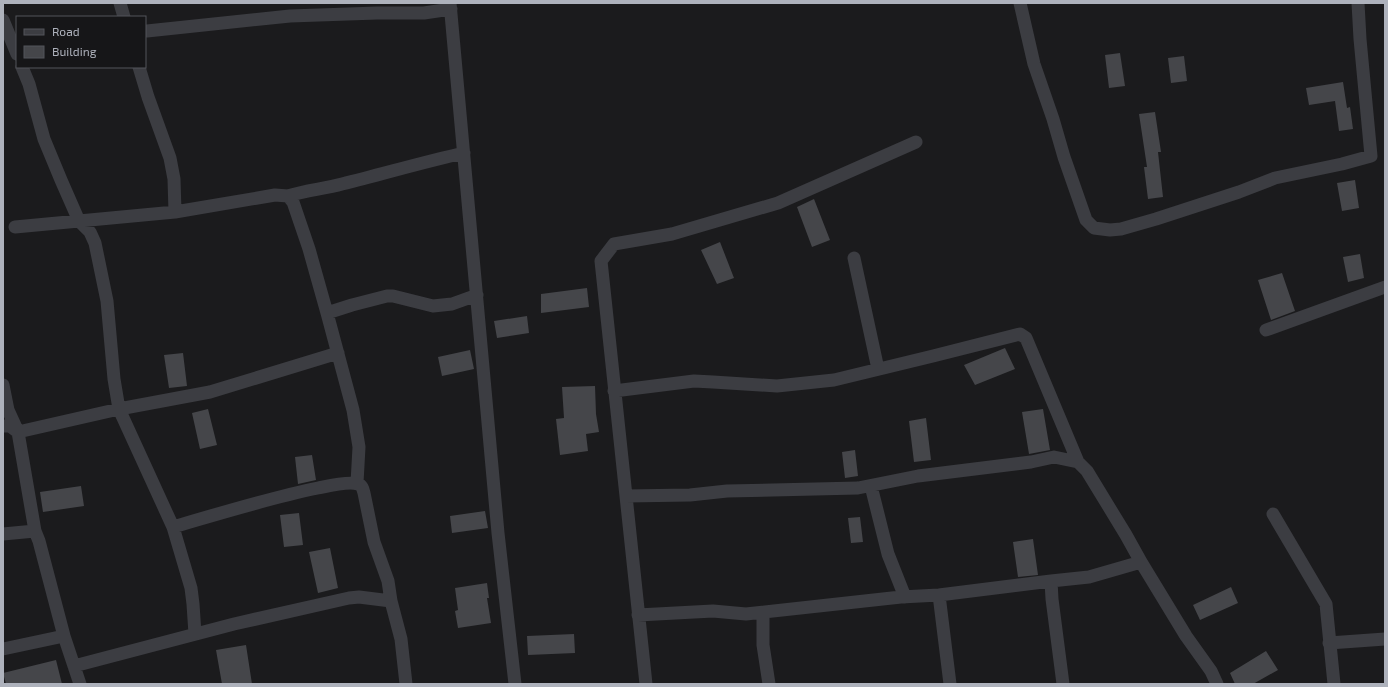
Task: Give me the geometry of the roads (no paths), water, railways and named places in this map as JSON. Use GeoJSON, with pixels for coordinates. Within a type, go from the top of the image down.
{"type":"FeatureCollection","features":[{"type":"Feature","properties":{"kind":"street"},"geometry":{"type":"LineString","coordinates":[[120,3],[124,16]]}},
{"type":"Feature","properties":{"kind":"street"},"geometry":{"type":"LineString","coordinates":[[1020,3],[1034,64],[1086,220],[1094,228],[1110,230],[1121,229],[1156,219],[1240,192],[1275,178],[1342,164],[1371,156],[1358,3]]}},
{"type":"Feature","properties":{"kind":"street"},"geometry":{"type":"LineString","coordinates":[[146,31],[290,16],[424,13],[450,6],[478,295],[498,533],[515,684]]}},
{"type":"Feature","properties":{"kind":"street"},"geometry":{"type":"LineString","coordinates":[[3,20],[16,52]]}},
{"type":"Feature","properties":{"kind":"street"},"geometry":{"type":"LineString","coordinates":[[22,68],[29,84],[44,139],[61,180],[79,221],[90,232],[95,243],[107,301],[114,379],[119,409],[173,527],[191,588],[195,634]]}},
{"type":"Feature","properties":{"kind":"street"},"geometry":{"type":"LineString","coordinates":[[139,68],[170,158],[174,179],[175,212]]}},
{"type":"Feature","properties":{"kind":"street"},"geometry":{"type":"LineString","coordinates":[[646,684],[601,261],[614,244],[672,234],[778,203],[916,142]]}},
{"type":"Feature","properties":{"kind":"street"},"geometry":{"type":"LineString","coordinates":[[15,226],[175,212],[265,196],[288,196],[336,186],[464,153]]}},
{"type":"Feature","properties":{"kind":"street"},"geometry":{"type":"LineString","coordinates":[[288,196],[295,206],[327,313],[353,410],[359,447],[357,483]]}},
{"type":"Feature","properties":{"kind":"street"},"geometry":{"type":"LineString","coordinates":[[854,258],[878,370]]}},
{"type":"Feature","properties":{"kind":"street"},"geometry":{"type":"LineString","coordinates":[[1266,330],[1385,287]]}},
{"type":"Feature","properties":{"kind":"street"},"geometry":{"type":"LineString","coordinates":[[327,313],[387,296],[393,296],[433,306],[452,304],[478,295]]}},
{"type":"Feature","properties":{"kind":"street"},"geometry":{"type":"LineString","coordinates":[[614,391],[694,382],[777,386],[834,380],[1020,334],[1026,338],[1078,462],[1088,471],[1141,562],[1186,636],[1211,672],[1217,684]]}},
{"type":"Feature","properties":{"kind":"street"},"geometry":{"type":"LineString","coordinates":[[3,426],[10,426],[18,432],[119,409],[210,392],[338,353]]}},
{"type":"Feature","properties":{"kind":"street"},"geometry":{"type":"LineString","coordinates":[[3,385],[8,410],[18,432],[36,531],[64,636],[80,684]]}},
{"type":"Feature","properties":{"kind":"street"},"geometry":{"type":"LineString","coordinates":[[626,496],[690,495],[727,491],[858,488],[918,476],[1031,462],[1054,457],[1078,462]]}},
{"type":"Feature","properties":{"kind":"street"},"geometry":{"type":"LineString","coordinates":[[173,527],[278,496],[327,486],[357,483],[362,488],[364,493],[374,542],[388,581],[391,601],[401,639],[406,684]]}},
{"type":"Feature","properties":{"kind":"street"},"geometry":{"type":"LineString","coordinates":[[871,486],[888,554],[905,597]]}},
{"type":"Feature","properties":{"kind":"street"},"geometry":{"type":"LineString","coordinates":[[1273,514],[1326,604],[1334,684]]}},
{"type":"Feature","properties":{"kind":"street"},"geometry":{"type":"LineString","coordinates":[[3,534],[36,531]]}},
{"type":"Feature","properties":{"kind":"street"},"geometry":{"type":"LineString","coordinates":[[638,615],[713,611],[746,614],[763,613],[905,597],[939,595],[1089,577],[1141,562]]}},
{"type":"Feature","properties":{"kind":"street"},"geometry":{"type":"LineString","coordinates":[[1051,581],[1063,684]]}},
{"type":"Feature","properties":{"kind":"street"},"geometry":{"type":"LineString","coordinates":[[939,595],[950,684]]}},
{"type":"Feature","properties":{"kind":"street"},"geometry":{"type":"LineString","coordinates":[[74,666],[195,634],[349,598],[391,601]]}},
{"type":"Feature","properties":{"kind":"street"},"geometry":{"type":"LineString","coordinates":[[763,613],[763,645],[769,684]]}},
{"type":"Feature","properties":{"kind":"street"},"geometry":{"type":"LineString","coordinates":[[3,649],[64,636]]}},
{"type":"Feature","properties":{"kind":"street"},"geometry":{"type":"LineString","coordinates":[[1329,643],[1385,639]]}}]}
